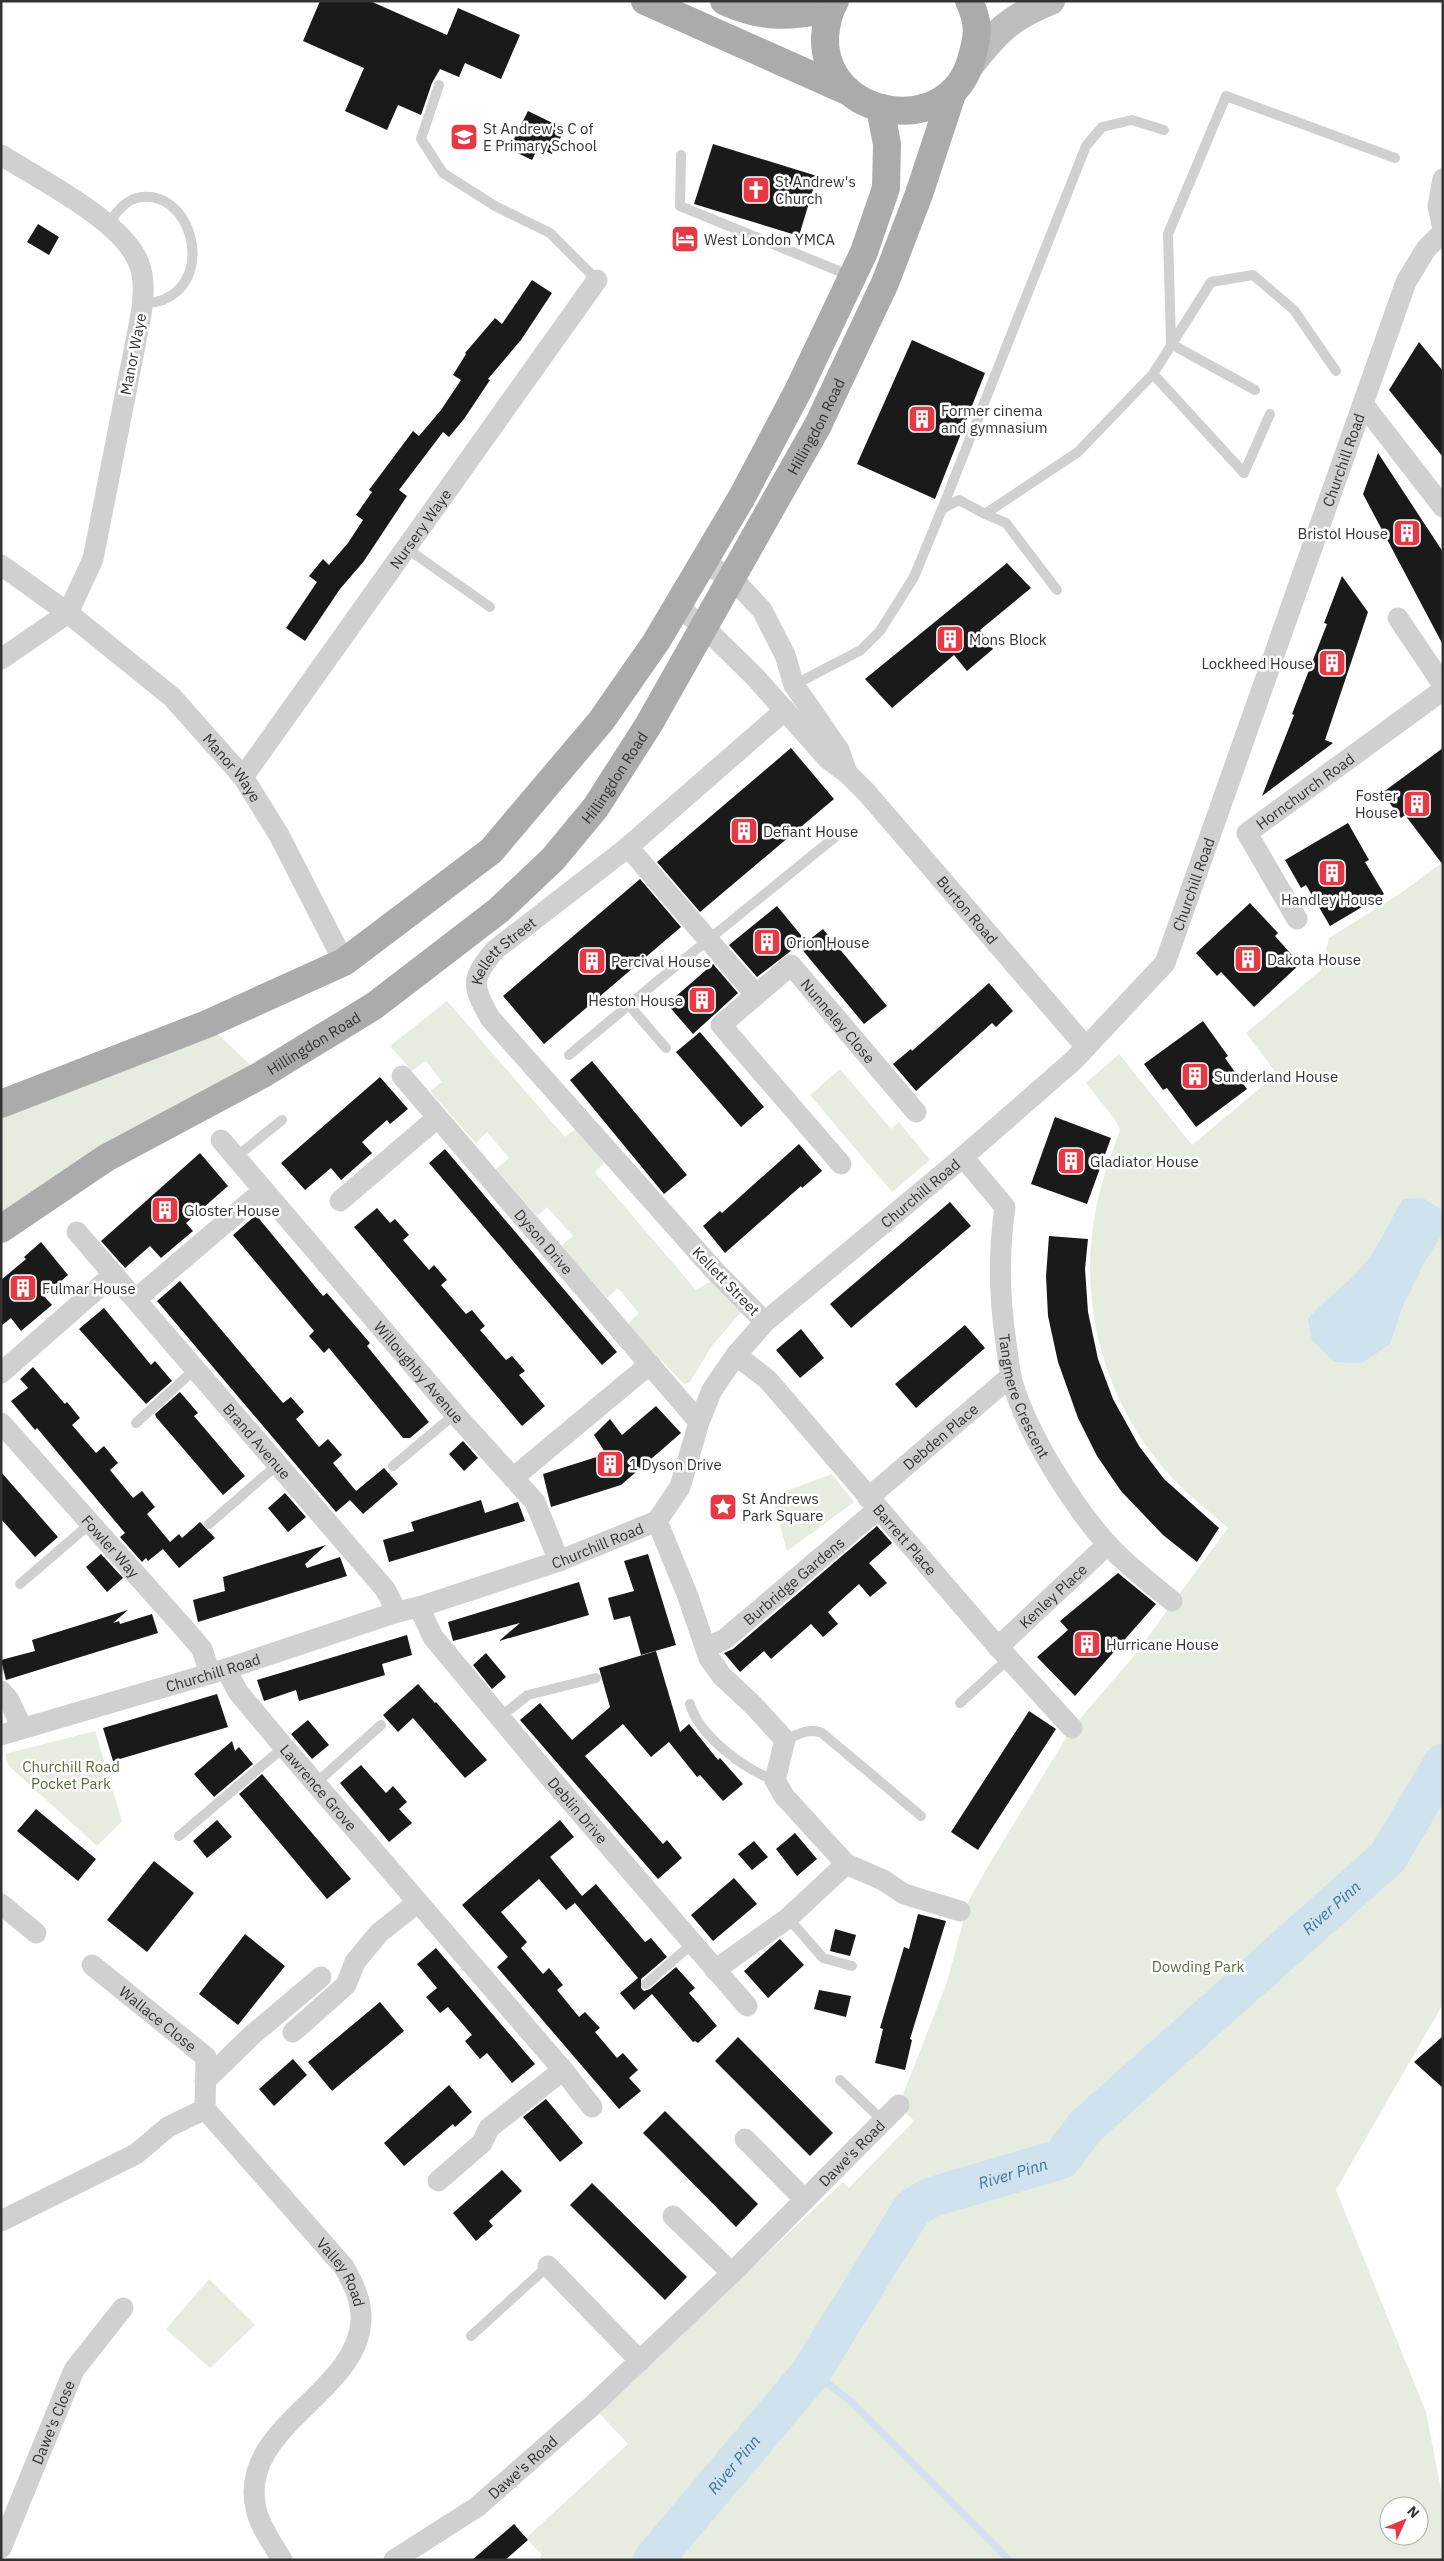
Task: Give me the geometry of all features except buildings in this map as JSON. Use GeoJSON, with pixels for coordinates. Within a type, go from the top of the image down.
{"type":"FeatureCollection","features":[{"type":"Feature","properties":{"kind":"main road"},"geometry":{"type":"LineString","coordinates":[[645,1],[847,91],[862,102],[880,108],[904,112],[930,107],[953,91],[994,35],[1024,12],[1051,1]]}},
{"type":"Feature","properties":{"kind":"main road"},"geometry":{"type":"LineString","coordinates":[[724,1],[742,10],[789,17],[833,5]]}},
{"type":"Feature","properties":{"kind":"main road"},"geometry":{"type":"LineString","coordinates":[[969,1],[978,35],[969,67]]}},
{"type":"Feature","properties":{"kind":"main road"},"geometry":{"type":"LineString","coordinates":[[833,5],[826,23],[825,50],[834,75],[847,91]]}},
{"type":"Feature","properties":{"kind":"main road","name":"Hillingdon Road"},"geometry":{"type":"LineString","coordinates":[[1,1229],[106,1158],[261,1075],[374,1006],[499,910],[553,859],[596,807],[649,724],[705,628],[731,577],[818,425],[885,283],[919,194],[953,91]]}},
{"type":"Feature","properties":{"kind":"main road","name":"Hillingdon Road"},"geometry":{"type":"LineString","coordinates":[[1,1104],[207,1024],[344,962],[491,851],[601,721],[678,607],[704,564],[798,392],[864,252],[886,188],[888,144],[880,108]]}},
{"type":"Feature","properties":{"kind":"street","name":"Manor Waye"},"geometry":{"type":"LineString","coordinates":[[1,155],[108,223],[134,253],[145,287],[93,559],[68,614],[172,697],[243,777],[279,835],[344,962]]}},
{"type":"Feature","properties":{"kind":"street"},"geometry":{"type":"LineString","coordinates":[[1443,179],[1438,206],[1443,230]]}},
{"type":"Feature","properties":{"kind":"street","name":"Churchill Road"},"geometry":{"type":"LineString","coordinates":[[1,1735],[218,1671],[397,1612],[419,1607],[558,1561],[657,1521],[680,1487],[699,1422],[712,1390],[736,1355],[766,1322],[963,1157],[1086,1047],[1165,963],[1406,282],[1426,249],[1443,230]]}},
{"type":"Feature","properties":{"kind":"street","name":"Nursery Waye"},"geometry":{"type":"LineString","coordinates":[[243,777],[597,280]]}},
{"type":"Feature","properties":{"kind":"street"},"geometry":{"type":"LineString","coordinates":[[1363,404],[1443,507]]}},
{"type":"Feature","properties":{"kind":"street","name":"Burton Road"},"geometry":{"type":"LineString","coordinates":[[704,564],[731,577],[762,610],[785,655],[794,685],[839,750],[848,773]]}},
{"type":"Feature","properties":{"kind":"street"},"geometry":{"type":"LineString","coordinates":[[1,565],[68,614],[1,659]]}},
{"type":"Feature","properties":{"kind":"street","name":"Burton Road"},"geometry":{"type":"LineString","coordinates":[[678,607],[705,628],[785,710],[828,759],[848,773],[1086,1047]]}},
{"type":"Feature","properties":{"kind":"street"},"geometry":{"type":"LineString","coordinates":[[1398,618],[1443,685]]}},
{"type":"Feature","properties":{"kind":"street","name":"Hornchurch Road"},"geometry":{"type":"LineString","coordinates":[[1297,919],[1247,833],[1443,690]]}},
{"type":"Feature","properties":{"kind":"street","name":"Kellett Street"},"geometry":{"type":"LineString","coordinates":[[766,1322],[714,1270],[490,1018],[475,991],[480,969],[495,950],[628,847],[785,710]]}},
{"type":"Feature","properties":{"kind":"street"},"geometry":{"type":"LineString","coordinates":[[628,847],[708,942],[756,995]]}},
{"type":"Feature","properties":{"kind":"street","name":"Nunneley Close"},"geometry":{"type":"LineString","coordinates":[[841,1164],[721,1025],[791,965],[916,1112]]}},
{"type":"Feature","properties":{"kind":"street","name":"Dyson Drive"},"geometry":{"type":"LineString","coordinates":[[402,1076],[699,1422]]}},
{"type":"Feature","properties":{"kind":"street"},"geometry":{"type":"LineString","coordinates":[[340,1201],[437,1118]]}},
{"type":"Feature","properties":{"kind":"street","name":"Willoughby Avenue"},"geometry":{"type":"LineString","coordinates":[[221,1140],[455,1414],[535,1502],[558,1561]]}},
{"type":"Feature","properties":{"kind":"street","name":"Tangmere Crescent"},"geometry":{"type":"LineString","coordinates":[[963,1157],[1005,1207],[1000,1242],[999,1284],[1011,1376],[1034,1432],[1057,1474],[1108,1544],[1139,1575],[1172,1601]]}},
{"type":"Feature","properties":{"kind":"street"},"geometry":{"type":"LineString","coordinates":[[136,1299],[264,1190]]}},
{"type":"Feature","properties":{"kind":"street","name":"Brand Avenue"},"geometry":{"type":"LineString","coordinates":[[77,1232],[385,1589],[397,1612]]}},
{"type":"Feature","properties":{"kind":"street"},"geometry":{"type":"LineString","coordinates":[[1,1373],[114,1274]]}},
{"type":"Feature","properties":{"kind":"street","name":"Barrett Place"},"geometry":{"type":"LineString","coordinates":[[736,1355],[768,1380],[1003,1653],[1072,1728]]}},
{"type":"Feature","properties":{"kind":"street"},"geometry":{"type":"LineString","coordinates":[[514,1478],[650,1364]]}},
{"type":"Feature","properties":{"kind":"street","name":"Debden Place"},"geometry":{"type":"LineString","coordinates":[[873,1503],[1011,1376]]}},
{"type":"Feature","properties":{"kind":"street","name":"Fowler Way"},"geometry":{"type":"LineString","coordinates":[[2,1424],[92,1522],[202,1649],[218,1671]]}},
{"type":"Feature","properties":{"kind":"street","name":"Burbridge Gardens"},"geometry":{"type":"LineString","coordinates":[[706,1648],[725,1639],[873,1503]]}},
{"type":"Feature","properties":{"kind":"street"},"geometry":{"type":"LineString","coordinates":[[657,1521],[687,1594],[706,1648],[722,1676],[754,1705],[785,1740],[775,1780],[784,1796],[846,1864],[883,1880],[904,1894],[960,1911]]}},
{"type":"Feature","properties":{"kind":"street","name":"Kenley Place"},"geometry":{"type":"LineString","coordinates":[[1003,1653],[1108,1544]]}},
{"type":"Feature","properties":{"kind":"street","name":"Deblin Drive"},"geometry":{"type":"LineString","coordinates":[[419,1607],[433,1637],[746,2006]]}},
{"type":"Feature","properties":{"kind":"street","name":"Lawrence Grove"},"geometry":{"type":"LineString","coordinates":[[218,1671],[563,2070],[592,2107]]}},
{"type":"Feature","properties":{"kind":"street"},"geometry":{"type":"LineString","coordinates":[[1,1691],[9,1700],[22,1728]]}},
{"type":"Feature","properties":{"kind":"street"},"geometry":{"type":"LineString","coordinates":[[715,1970],[788,1918],[846,1864]]}},
{"type":"Feature","properties":{"kind":"street"},"geometry":{"type":"LineString","coordinates":[[293,2032],[346,1985],[355,1962],[379,1933],[418,1902]]}},
{"type":"Feature","properties":{"kind":"street"},"geometry":{"type":"LineString","coordinates":[[1,1904],[36,1933]]}},
{"type":"Feature","properties":{"kind":"street","name":"Wallace Close"},"geometry":{"type":"LineString","coordinates":[[92,1965],[206,2058],[205,2081]]}},
{"type":"Feature","properties":{"kind":"street"},"geometry":{"type":"LineString","coordinates":[[1,2221],[136,2154],[168,2127],[205,2109],[205,2081],[251,2036],[321,1976]]}},
{"type":"Feature","properties":{"kind":"street"},"geometry":{"type":"LineString","coordinates":[[438,2181],[482,2143],[489,2128],[563,2070]]}},
{"type":"Feature","properties":{"kind":"street","name":"Dawe's Road"},"geometry":{"type":"LineString","coordinates":[[394,2560],[504,2491],[588,2415],[899,2105]]}},
{"type":"Feature","properties":{"kind":"street","name":"Valley Road"},"geometry":{"type":"LineString","coordinates":[[205,2109],[344,2267],[360,2305],[360,2330],[344,2364],[271,2444],[256,2473],[254,2498],[259,2518],[282,2560]]}},
{"type":"Feature","properties":{"kind":"street"},"geometry":{"type":"LineString","coordinates":[[745,2140],[804,2200]]}},
{"type":"Feature","properties":{"kind":"street"},"geometry":{"type":"LineString","coordinates":[[673,2216],[732,2273]]}},
{"type":"Feature","properties":{"kind":"street"},"geometry":{"type":"LineString","coordinates":[[548,2266],[640,2362]]}},
{"type":"Feature","properties":{"kind":"street","name":"Dawe's Close"},"geometry":{"type":"LineString","coordinates":[[1,2548],[74,2370],[123,2308]]}},
{"type":"Feature","properties":{"kind":"lane"},"geometry":{"type":"LineString","coordinates":[[439,85],[421,139],[443,173],[495,206],[550,233],[597,280]]}},
{"type":"Feature","properties":{"kind":"lane"},"geometry":{"type":"LineString","coordinates":[[1171,344],[1168,234],[1226,96],[1395,158]]}},
{"type":"Feature","properties":{"kind":"lane"},"geometry":{"type":"LineString","coordinates":[[794,685],[861,650],[880,631],[914,577],[1086,146],[1102,127],[1132,120],[1164,130]]}},
{"type":"Feature","properties":{"kind":"lane"},"geometry":{"type":"LineString","coordinates":[[681,155],[680,206],[852,276]]}},
{"type":"Feature","properties":{"kind":"lane"},"geometry":{"type":"LineString","coordinates":[[108,223],[124,205],[137,198],[156,199],[175,208],[188,229],[194,249],[193,266],[184,283],[175,294],[164,300],[143,304]]}},
{"type":"Feature","properties":{"kind":"lane"},"geometry":{"type":"LineString","coordinates":[[985,514],[1078,452],[1153,374],[1211,282],[1253,275],[1294,310],[1336,371]]}},
{"type":"Feature","properties":{"kind":"lane"},"geometry":{"type":"LineString","coordinates":[[1171,344],[1255,390]]}},
{"type":"Feature","properties":{"kind":"lane"},"geometry":{"type":"LineString","coordinates":[[1153,374],[1244,473],[1270,414]]}},
{"type":"Feature","properties":{"kind":"lane"},"geometry":{"type":"LineString","coordinates":[[942,509],[959,500],[1006,524],[1057,590]]}},
{"type":"Feature","properties":{"kind":"lane"},"geometry":{"type":"LineString","coordinates":[[406,548],[490,607]]}},
{"type":"Feature","properties":{"kind":"lane"},"geometry":{"type":"LineString","coordinates":[[569,1055],[628,1004],[708,942],[840,833]]}},
{"type":"Feature","properties":{"kind":"lane"},"geometry":{"type":"LineString","coordinates":[[628,1004],[666,1048]]}},
{"type":"Feature","properties":{"kind":"lane"},"geometry":{"type":"LineString","coordinates":[[236,1157],[282,1120]]}},
{"type":"Feature","properties":{"kind":"lane"},"geometry":{"type":"LineString","coordinates":[[136,1423],[195,1369]]}},
{"type":"Feature","properties":{"kind":"lane"},"geometry":{"type":"LineString","coordinates":[[393,1466],[455,1414]]}},
{"type":"Feature","properties":{"kind":"lane"},"geometry":{"type":"LineString","coordinates":[[209,1524],[277,1465]]}},
{"type":"Feature","properties":{"kind":"lane"},"geometry":{"type":"LineString","coordinates":[[20,1584],[92,1522]]}},
{"type":"Feature","properties":{"kind":"lane"},"geometry":{"type":"LineString","coordinates":[[960,1703],[1003,1653]]}},
{"type":"Feature","properties":{"kind":"lane"},"geometry":{"type":"LineString","coordinates":[[500,1717],[528,1696],[596,1678]]}},
{"type":"Feature","properties":{"kind":"lane"},"geometry":{"type":"LineString","coordinates":[[690,1704],[695,1716],[718,1744],[748,1768],[775,1780]]}},
{"type":"Feature","properties":{"kind":"lane"},"geometry":{"type":"LineString","coordinates":[[315,1784],[381,1725]]}},
{"type":"Feature","properties":{"kind":"lane"},"geometry":{"type":"LineString","coordinates":[[785,1740],[806,1731],[815,1730],[822,1733],[921,1816]]}},
{"type":"Feature","properties":{"kind":"lane"},"geometry":{"type":"LineString","coordinates":[[179,1836],[284,1747]]}},
{"type":"Feature","properties":{"kind":"lane"},"geometry":{"type":"LineString","coordinates":[[788,1918],[823,1958],[852,1966]]}},
{"type":"Feature","properties":{"kind":"lane"},"geometry":{"type":"LineString","coordinates":[[646,1984],[692,1944]]}},
{"type":"Feature","properties":{"kind":"lane"},"geometry":{"type":"LineString","coordinates":[[840,2080],[883,2121]]}},
{"type":"Feature","properties":{"kind":"lane"},"geometry":{"type":"LineString","coordinates":[[470,2336],[548,2266]]}},
{"type":"Feature","properties":{"kind":"green space","name":"Dowding Park"},"geometry":{"type":"Polygon","coordinates":[[[1443,862],[1443,2004],[1336,2190],[1426,2412],[1443,2500],[1443,2560],[539,2560],[542,2555],[526,2538],[628,2444],[598,2412],[843,2182],[849,2188],[914,2121],[899,2105],[947,1982],[969,1900],[1072,1728],[1133,1657],[1228,1528],[1186,1492],[1158,1462],[1133,1425],[1118,1397],[1107,1368],[1098,1338],[1093,1307],[1090,1276],[1091,1245],[1100,1192],[1120,1130],[1116,1121],[1086,1083],[1119,1054],[1192,1145],[1277,1074],[1246,1033],[1321,970],[1329,938],[1401,893],[1443,862]]]}},
{"type":"Feature","properties":{"kind":"green space"},"geometry":{"type":"Polygon","coordinates":[[[447,1001],[565,1137],[578,1127],[606,1161],[595,1172],[696,1290],[711,1281],[741,1312],[711,1347],[690,1382],[684,1384],[627,1325],[639,1313],[618,1288],[607,1298],[561,1246],[573,1236],[547,1207],[537,1216],[496,1169],[509,1158],[487,1132],[476,1143],[430,1091],[442,1082],[426,1061],[412,1071],[390,1046],[447,1001]]]}},
{"type":"Feature","properties":{"kind":"green space"},"geometry":{"type":"Polygon","coordinates":[[[207,1024],[261,1075],[1,1229],[1,1104],[207,1024]]]}},
{"type":"Feature","properties":{"kind":"green space"},"geometry":{"type":"Polygon","coordinates":[[[840,1069],[891,1129],[899,1122],[930,1160],[892,1192],[810,1095],[840,1069]]]}},
{"type":"Feature","properties":{"kind":"green space"},"geometry":{"type":"Polygon","coordinates":[[[832,1474],[854,1502],[787,1551],[772,1496],[832,1474]]]}},
{"type":"Feature","properties":{"kind":"green space","name":"Churchill Road Pocket Park"},"geometry":{"type":"Polygon","coordinates":[[[95,1731],[122,1821],[97,1846],[9,1766],[5,1754],[95,1731]]]}},
{"type":"Feature","properties":{"kind":"green space"},"geometry":{"type":"Polygon","coordinates":[[[209,2279],[255,2325],[210,2368],[166,2329],[209,2279]]]}},
{"type":"Feature","properties":{"kind":"water"},"geometry":{"type":"Polygon","coordinates":[[[1423,1198],[1443,1211],[1443,1233],[1425,1261],[1402,1308],[1390,1344],[1362,1363],[1335,1362],[1312,1340],[1308,1319],[1361,1268],[1379,1243],[1403,1199],[1423,1198]]]}},
{"type":"Feature","properties":{"kind":"waterway","name":"River Pinn"},"geometry":{"type":"LineString","coordinates":[[653,2560],[809,2375],[912,2209],[929,2198],[1061,2159],[1086,2126],[1388,1857],[1443,1764]]}},
{"type":"Feature","properties":{"kind":"waterway"},"geometry":{"type":"LineString","coordinates":[[812,2371],[850,2401],[1009,2560]]}},
{"type":"Feature","properties":{"kind":"place","name":"St Andrew's C of E Primary School"},"geometry":{"type":"Point","coordinates":[464,137]}},
{"type":"Feature","properties":{"kind":"place","name":"St Andrew's Church"},"geometry":{"type":"Point","coordinates":[756,190]}},
{"type":"Feature","properties":{"kind":"place","name":"West London YMCA"},"geometry":{"type":"Point","coordinates":[685,239]}},
{"type":"Feature","properties":{"kind":"place","name":"Former cinema and gymnasium"},"geometry":{"type":"Point","coordinates":[922,419]}},
{"type":"Feature","properties":{"kind":"place","name":"Bristol House"},"geometry":{"type":"Point","coordinates":[1407,533]}},
{"type":"Feature","properties":{"kind":"place","name":"Mons Block"},"geometry":{"type":"Point","coordinates":[950,639]}},
{"type":"Feature","properties":{"kind":"place","name":"Lockheed House"},"geometry":{"type":"Point","coordinates":[1332,663]}},
{"type":"Feature","properties":{"kind":"place","name":"Foster House"},"geometry":{"type":"Point","coordinates":[1417,804]}},
{"type":"Feature","properties":{"kind":"place","name":"Defiant House"},"geometry":{"type":"Point","coordinates":[744,831]}},
{"type":"Feature","properties":{"kind":"place","name":"Handley House"},"geometry":{"type":"Point","coordinates":[1332,873]}},
{"type":"Feature","properties":{"kind":"place","name":"Orion House"},"geometry":{"type":"Point","coordinates":[767,942]}},
{"type":"Feature","properties":{"kind":"place","name":"Dakota House"},"geometry":{"type":"Point","coordinates":[1248,959]}},
{"type":"Feature","properties":{"kind":"place","name":"Percival House"},"geometry":{"type":"Point","coordinates":[592,961]}},
{"type":"Feature","properties":{"kind":"place","name":"Heston House"},"geometry":{"type":"Point","coordinates":[702,1000]}},
{"type":"Feature","properties":{"kind":"place","name":"Sunderland House"},"geometry":{"type":"Point","coordinates":[1195,1076]}},
{"type":"Feature","properties":{"kind":"place","name":"Gladiator House"},"geometry":{"type":"Point","coordinates":[1071,1161]}},
{"type":"Feature","properties":{"kind":"place","name":"Gloster House"},"geometry":{"type":"Point","coordinates":[165,1210]}},
{"type":"Feature","properties":{"kind":"place","name":"Fulmar House"},"geometry":{"type":"Point","coordinates":[23,1288]}},
{"type":"Feature","properties":{"kind":"place","name":"1 Dyson Drive"},"geometry":{"type":"Point","coordinates":[610,1464]}},
{"type":"Feature","properties":{"kind":"place","name":"St Andrews Park Square"},"geometry":{"type":"Point","coordinates":[723,1507]}},
{"type":"Feature","properties":{"kind":"place","name":"Hurricane House"},"geometry":{"type":"Point","coordinates":[1087,1644]}}]}
